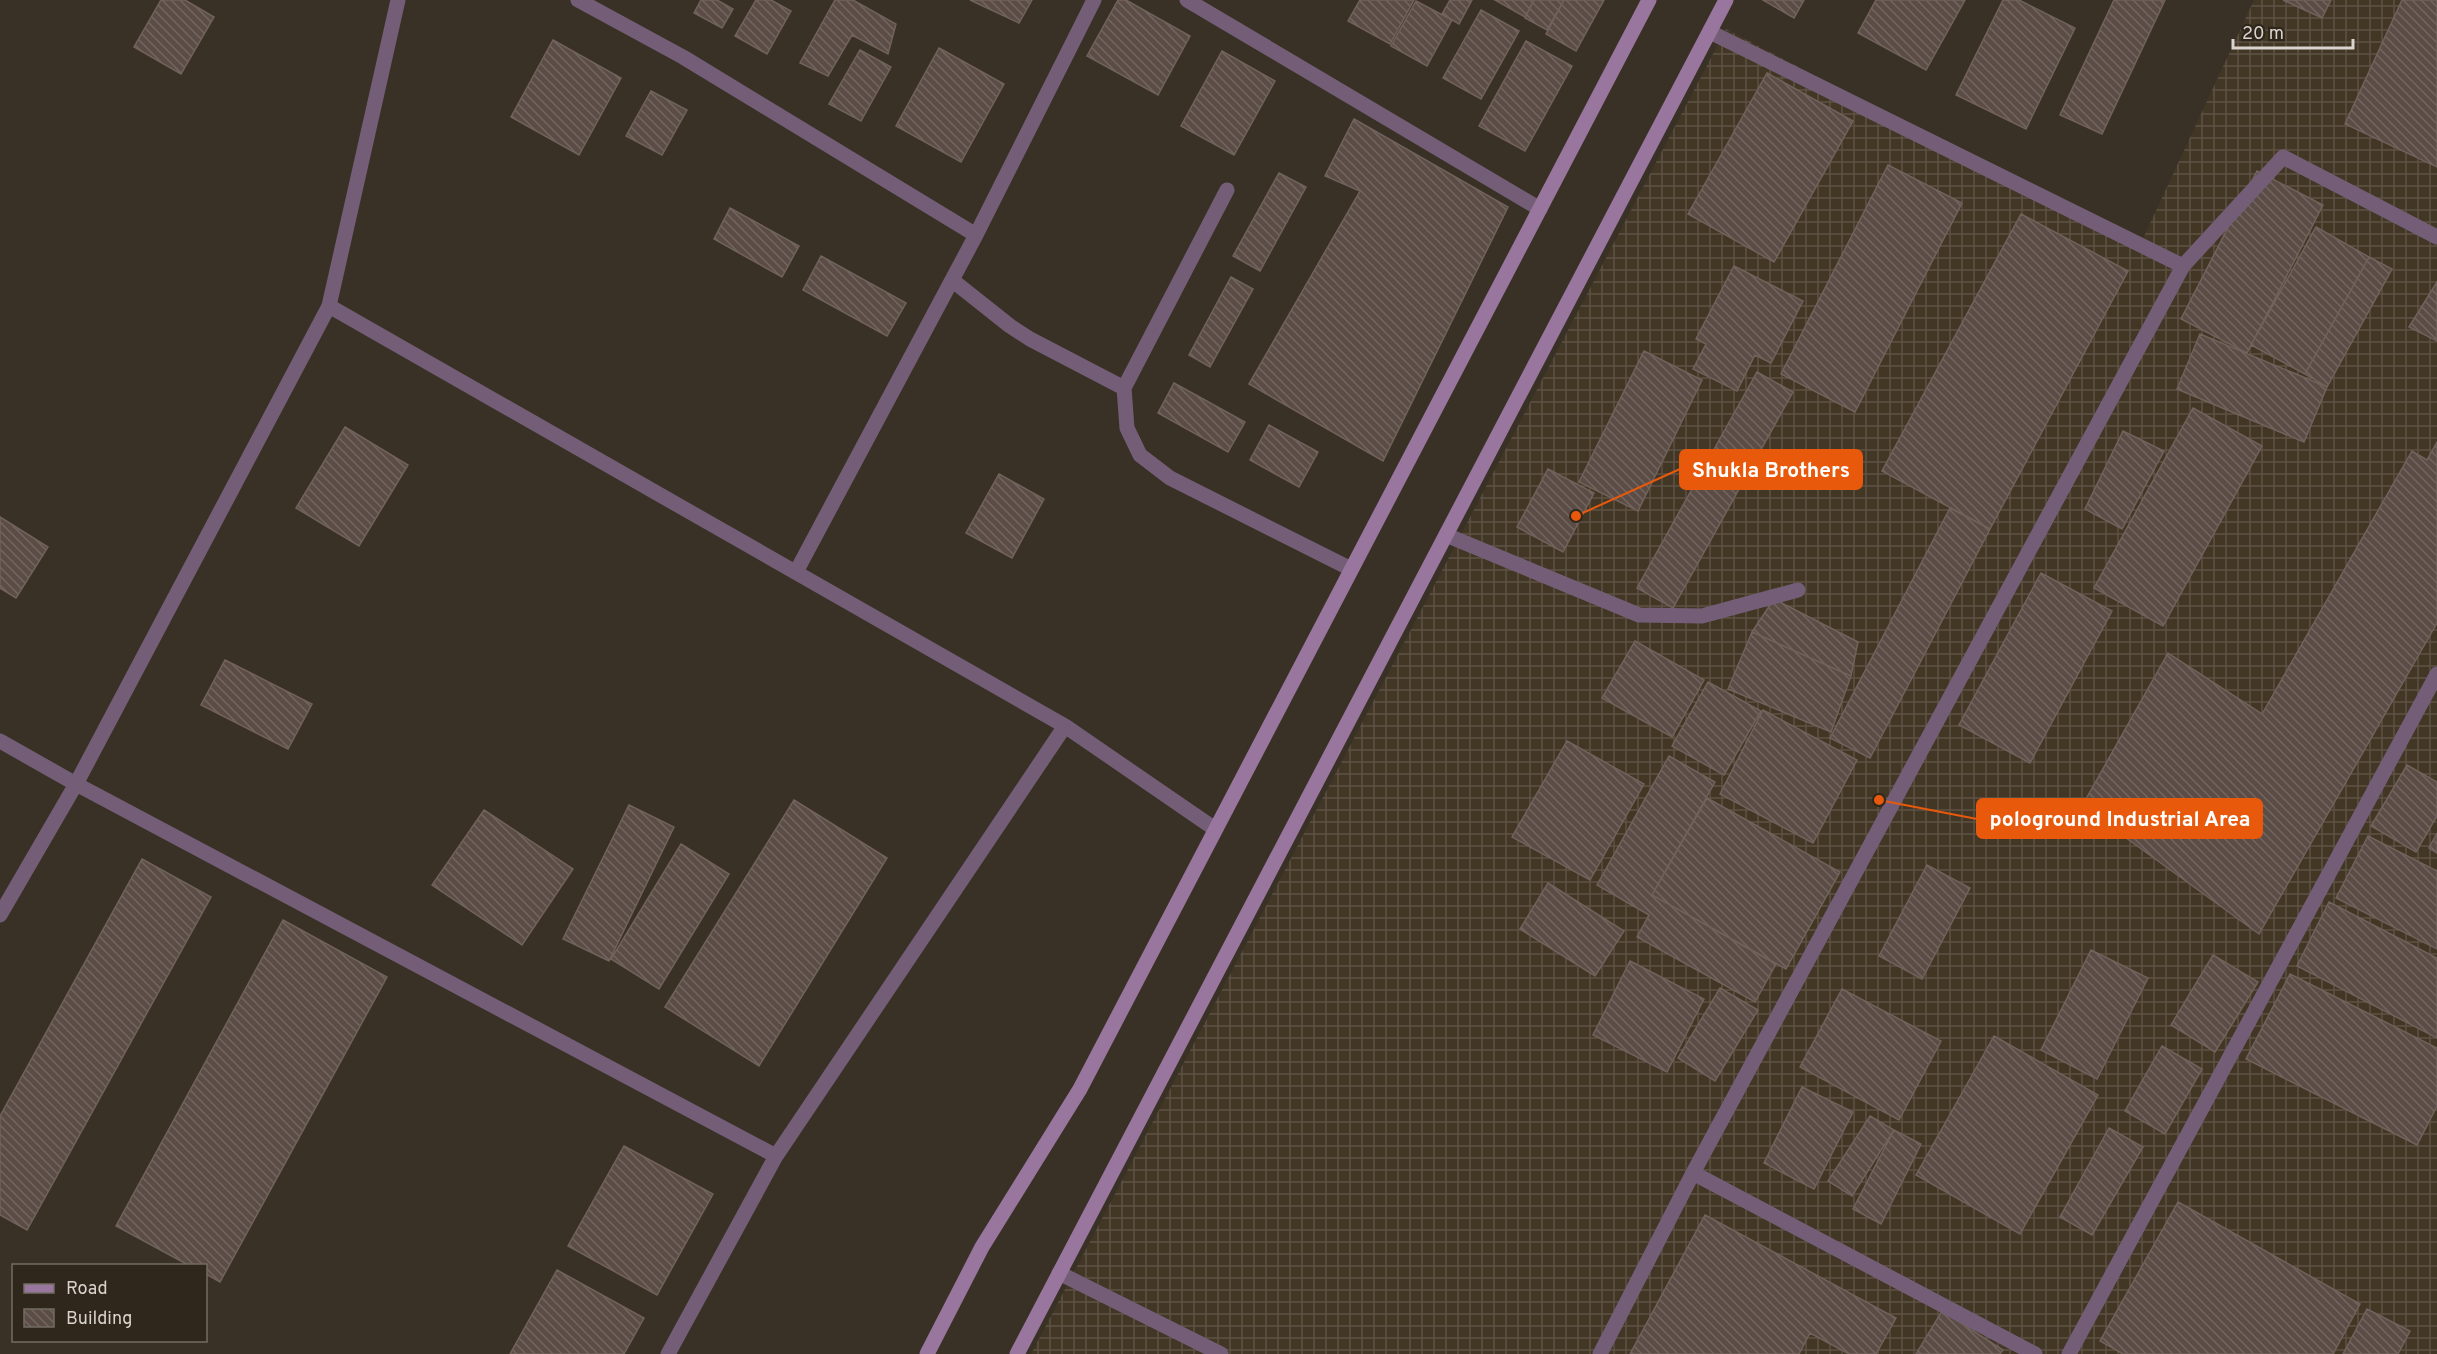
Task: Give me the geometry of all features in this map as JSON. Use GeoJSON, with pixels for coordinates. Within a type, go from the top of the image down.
{"type":"FeatureCollection","features":[{"type":"Feature","properties":{"kind":"main road"},"geometry":{"type":"LineString","coordinates":[[927,1354],[982,1247],[1080,1089],[1649,0]]}},
{"type":"Feature","properties":{"kind":"main road"},"geometry":{"type":"LineString","coordinates":[[1017,1354],[1726,0]]}},
{"type":"Feature","properties":{"kind":"street"},"geometry":{"type":"LineString","coordinates":[[0,915],[76,784],[328,306],[398,0]]}},
{"type":"Feature","properties":{"kind":"street"},"geometry":{"type":"LineString","coordinates":[[578,0],[693,63],[976,235]]}},
{"type":"Feature","properties":{"kind":"street"},"geometry":{"type":"LineString","coordinates":[[796,572],[976,235],[1094,0]]}},
{"type":"Feature","properties":{"kind":"street"},"geometry":{"type":"LineString","coordinates":[[1188,0],[1540,209]]}},
{"type":"Feature","properties":{"kind":"street"},"geometry":{"type":"LineString","coordinates":[[1710,32],[2183,266]]}},
{"type":"Feature","properties":{"kind":"street"},"geometry":{"type":"LineString","coordinates":[[1600,1354],[1693,1173],[2183,266],[2283,158],[2437,237]]}},
{"type":"Feature","properties":{"kind":"street"},"geometry":{"type":"LineString","coordinates":[[1227,190],[1124,388],[1127,428],[1140,455],[1170,478],[1351,569]]}},
{"type":"Feature","properties":{"kind":"street"},"geometry":{"type":"LineString","coordinates":[[952,280],[1030,339],[1124,388]]}},
{"type":"Feature","properties":{"kind":"street"},"geometry":{"type":"LineString","coordinates":[[328,306],[1065,726],[1215,829]]}},
{"type":"Feature","properties":{"kind":"street"},"geometry":{"type":"LineString","coordinates":[[1446,535],[1638,615],[1702,616],[1798,590]]}},
{"type":"Feature","properties":{"kind":"street"},"geometry":{"type":"LineString","coordinates":[[2068,1354],[2437,674]]}},
{"type":"Feature","properties":{"kind":"street"},"geometry":{"type":"LineString","coordinates":[[668,1354],[776,1156],[1065,726]]}},
{"type":"Feature","properties":{"kind":"street"},"geometry":{"type":"LineString","coordinates":[[0,741],[76,784],[776,1156]]}},
{"type":"Feature","properties":{"kind":"street"},"geometry":{"type":"LineString","coordinates":[[1693,1173],[2035,1354]]}},
{"type":"Feature","properties":{"kind":"street"},"geometry":{"type":"LineString","coordinates":[[1059,1273],[1221,1354]]}},
{"type":"Feature","properties":{"kind":"shaded area"},"geometry":{"type":"Polygon","coordinates":[[[2254,0],[2437,0],[2437,1354],[1031,1354],[1726,29],[2140,245],[2254,0]]]}},
{"type":"Feature","properties":{"kind":"building"},"geometry":{"type":"Polygon","coordinates":[[[161,0],[185,0],[214,17],[181,74],[134,47],[161,0]]]}},
{"type":"Feature","properties":{"kind":"building"},"geometry":{"type":"Polygon","coordinates":[[[701,0],[717,0],[733,9],[722,28],[694,13],[701,0]]]}},
{"type":"Feature","properties":{"kind":"building"},"geometry":{"type":"Polygon","coordinates":[[[756,0],[771,0],[791,11],[767,54],[735,36],[756,0]]]}},
{"type":"Feature","properties":{"kind":"building"},"geometry":{"type":"Polygon","coordinates":[[[835,0],[853,0],[896,24],[888,54],[852,35],[828,76],[800,63],[835,0]]]}},
{"type":"Feature","properties":{"kind":"building"},"geometry":{"type":"Polygon","coordinates":[[[970,0],[1032,0],[1019,23],[970,0]]]}},
{"type":"Feature","properties":{"kind":"building"},"geometry":{"type":"Polygon","coordinates":[[[1118,0],[1126,0],[1190,36],[1158,95],[1087,56],[1118,0]]]}},
{"type":"Feature","properties":{"kind":"building"},"geometry":{"type":"Polygon","coordinates":[[[1360,0],[1414,0],[1390,44],[1348,21],[1360,0]]]}},
{"type":"Feature","properties":{"kind":"building"},"geometry":{"type":"Polygon","coordinates":[[[1450,0],[1472,0],[1459,24],[1442,14],[1450,0]]]}},
{"type":"Feature","properties":{"kind":"building"},"geometry":{"type":"Polygon","coordinates":[[[1495,0],[1534,0],[1525,17],[1495,0]]]}},
{"type":"Feature","properties":{"kind":"building"},"geometry":{"type":"Polygon","coordinates":[[[1534,0],[1564,0],[1547,30],[1525,18],[1534,0]]]}},
{"type":"Feature","properties":{"kind":"building"},"geometry":{"type":"Polygon","coordinates":[[[1564,0],[1604,0],[1576,51],[1546,34],[1564,0]]]}},
{"type":"Feature","properties":{"kind":"building"},"geometry":{"type":"Polygon","coordinates":[[[1763,0],[1804,0],[1794,18],[1763,0]]]}},
{"type":"Feature","properties":{"kind":"building"},"geometry":{"type":"Polygon","coordinates":[[[1876,0],[1965,0],[1926,70],[1858,33],[1876,0]]]}},
{"type":"Feature","properties":{"kind":"building"},"geometry":{"type":"Polygon","coordinates":[[[2003,0],[2019,0],[2075,28],[2026,129],[1956,95],[2003,0]]]}},
{"type":"Feature","properties":{"kind":"building"},"geometry":{"type":"Polygon","coordinates":[[[2114,0],[2165,0],[2102,134],[2060,115],[2114,0]]]}},
{"type":"Feature","properties":{"kind":"building"},"geometry":{"type":"Polygon","coordinates":[[[2283,0],[2331,0],[2322,18],[2283,0]]]}},
{"type":"Feature","properties":{"kind":"building"},"geometry":{"type":"Polygon","coordinates":[[[2402,0],[2437,0],[2437,167],[2345,124],[2402,0]]]}},
{"type":"Feature","properties":{"kind":"building"},"geometry":{"type":"Polygon","coordinates":[[[1416,1],[1452,20],[1427,66],[1391,46],[1416,1]]]}},
{"type":"Feature","properties":{"kind":"building"},"geometry":{"type":"Polygon","coordinates":[[[1481,10],[1519,31],[1481,99],[1443,78],[1481,10]]]}},
{"type":"Feature","properties":{"kind":"building"},"geometry":{"type":"Polygon","coordinates":[[[553,40],[621,78],[579,155],[511,117],[553,40]]]}},
{"type":"Feature","properties":{"kind":"building"},"geometry":{"type":"Polygon","coordinates":[[[1526,41],[1572,66],[1525,151],[1479,126],[1526,41]]]}},
{"type":"Feature","properties":{"kind":"building"},"geometry":{"type":"Polygon","coordinates":[[[939,48],[1004,84],[961,162],[896,126],[939,48]]]}},
{"type":"Feature","properties":{"kind":"building"},"geometry":{"type":"Polygon","coordinates":[[[860,50],[891,67],[861,121],[829,104],[860,50]]]}},
{"type":"Feature","properties":{"kind":"building"},"geometry":{"type":"Polygon","coordinates":[[[1222,51],[1275,81],[1234,155],[1181,126],[1222,51]]]}},
{"type":"Feature","properties":{"kind":"building"},"geometry":{"type":"Polygon","coordinates":[[[1767,73],[1853,121],[1774,262],[1688,214],[1767,73]]]}},
{"type":"Feature","properties":{"kind":"building"},"geometry":{"type":"Polygon","coordinates":[[[651,91],[687,110],[662,155],[626,136],[651,91]]]}},
{"type":"Feature","properties":{"kind":"building"},"geometry":{"type":"Polygon","coordinates":[[[1354,119],[1508,207],[1383,461],[1249,384],[1360,191],[1325,176],[1354,119]]]}},
{"type":"Feature","properties":{"kind":"building"},"geometry":{"type":"Polygon","coordinates":[[[1888,165],[1962,203],[1855,412],[1781,374],[1888,165]]]}},
{"type":"Feature","properties":{"kind":"building"},"geometry":{"type":"Polygon","coordinates":[[[2257,171],[2323,205],[2247,353],[2181,319],[2257,171]]]}},
{"type":"Feature","properties":{"kind":"building"},"geometry":{"type":"Polygon","coordinates":[[[1279,173],[1306,187],[1260,271],[1233,256],[1279,173]]]}},
{"type":"Feature","properties":{"kind":"building"},"geometry":{"type":"Polygon","coordinates":[[[730,208],[799,246],[782,277],[714,239],[730,208]]]}},
{"type":"Feature","properties":{"kind":"building"},"geometry":{"type":"Polygon","coordinates":[[[2021,214],[2128,271],[1990,529],[1882,471],[2021,214]]]}},
{"type":"Feature","properties":{"kind":"building"},"geometry":{"type":"Polygon","coordinates":[[[2316,227],[2369,257],[2305,374],[2251,345],[2316,227]]]}},
{"type":"Feature","properties":{"kind":"building"},"geometry":{"type":"Polygon","coordinates":[[[821,256],[906,303],[887,336],[803,290],[821,256]]]}},
{"type":"Feature","properties":{"kind":"building"},"geometry":{"type":"Polygon","coordinates":[[[2369,257],[2392,269],[2327,387],[2305,374],[2369,257]]]}},
{"type":"Feature","properties":{"kind":"building"},"geometry":{"type":"Polygon","coordinates":[[[1734,266],[1803,301],[1771,363],[1755,355],[1737,391],[1693,369],[1706,344],[1696,339],[1734,266]]]}},
{"type":"Feature","properties":{"kind":"building"},"geometry":{"type":"Polygon","coordinates":[[[1231,277],[1253,289],[1210,367],[1189,355],[1231,277]]]}},
{"type":"Feature","properties":{"kind":"building"},"geometry":{"type":"Polygon","coordinates":[[[2437,282],[2437,341],[2409,327],[2437,282]]]}},
{"type":"Feature","properties":{"kind":"building"},"geometry":{"type":"Polygon","coordinates":[[[2200,334],[2327,387],[2304,442],[2177,389],[2200,334]]]}},
{"type":"Feature","properties":{"kind":"building"},"geometry":{"type":"Polygon","coordinates":[[[1644,351],[1702,380],[1638,511],[1579,482],[1644,351]]]}},
{"type":"Feature","properties":{"kind":"building"},"geometry":{"type":"Polygon","coordinates":[[[1757,372],[1793,392],[1673,608],[1637,588],[1757,372]]]}},
{"type":"Feature","properties":{"kind":"building"},"geometry":{"type":"Polygon","coordinates":[[[1174,383],[1245,422],[1228,452],[1158,413],[1174,383]]]}},
{"type":"Feature","properties":{"kind":"building"},"geometry":{"type":"Polygon","coordinates":[[[2193,408],[2262,446],[2163,626],[2094,588],[2193,408]]]}},
{"type":"Feature","properties":{"kind":"building"},"geometry":{"type":"Polygon","coordinates":[[[1269,425],[1318,452],[1299,487],[1250,460],[1269,425]]]}},
{"type":"Feature","properties":{"kind":"building"},"geometry":{"type":"Polygon","coordinates":[[[345,427],[408,465],[359,546],[296,508],[345,427]]]}},
{"type":"Feature","properties":{"kind":"building"},"geometry":{"type":"Polygon","coordinates":[[[2123,431],[2164,451],[2122,529],[2085,509],[2123,431]]]}},
{"type":"Feature","properties":{"kind":"building"},"geometry":{"type":"Polygon","coordinates":[[[2437,442],[2437,623],[2259,934],[2082,806],[2168,653],[2262,714],[2412,451],[2427,460],[2437,442]]]}},
{"type":"Feature","properties":{"kind":"building"},"geometry":{"type":"Polygon","coordinates":[[[1548,469],[1594,493],[1563,552],[1517,527],[1548,469]]]}},
{"type":"Feature","properties":{"kind":"building"},"geometry":{"type":"Polygon","coordinates":[[[999,474],[1044,499],[1012,558],[966,533],[999,474]]]}},
{"type":"Feature","properties":{"kind":"building"},"geometry":{"type":"Polygon","coordinates":[[[1950,508],[1990,529],[1870,758],[1830,738],[1950,508]]]}},
{"type":"Feature","properties":{"kind":"building"},"geometry":{"type":"Polygon","coordinates":[[[0,517],[48,547],[16,598],[0,588],[0,517]]]}},
{"type":"Feature","properties":{"kind":"building"},"geometry":{"type":"Polygon","coordinates":[[[2041,573],[2112,611],[2030,763],[1959,725],[2041,573]]]}},
{"type":"Feature","properties":{"kind":"building"},"geometry":{"type":"Polygon","coordinates":[[[1774,599],[1858,642],[1851,676],[1752,632],[1774,599]]]}},
{"type":"Feature","properties":{"kind":"building"},"geometry":{"type":"Polygon","coordinates":[[[1752,632],[1851,676],[1831,732],[1728,689],[1752,632]]]}},
{"type":"Feature","properties":{"kind":"building"},"geometry":{"type":"Polygon","coordinates":[[[1635,641],[1704,680],[1672,737],[1602,698],[1635,641]]]}},
{"type":"Feature","properties":{"kind":"building"},"geometry":{"type":"Polygon","coordinates":[[[225,660],[312,704],[288,749],[201,705],[225,660]]]}},
{"type":"Feature","properties":{"kind":"building"},"geometry":{"type":"Polygon","coordinates":[[[1708,682],[1761,711],[1724,775],[1672,746],[1708,682]]]}},
{"type":"Feature","properties":{"kind":"building"},"geometry":{"type":"Polygon","coordinates":[[[1763,710],[1857,760],[1813,843],[1720,794],[1763,710]]]}},
{"type":"Feature","properties":{"kind":"building"},"geometry":{"type":"Polygon","coordinates":[[[1567,741],[1644,784],[1590,880],[1512,837],[1567,741]]]}},
{"type":"Feature","properties":{"kind":"building"},"geometry":{"type":"Polygon","coordinates":[[[1669,756],[1715,782],[1652,895],[1776,964],[1755,1002],[1637,937],[1649,915],[1597,885],[1669,756]]]}},
{"type":"Feature","properties":{"kind":"building"},"geometry":{"type":"Polygon","coordinates":[[[2407,765],[2437,782],[2437,816],[2416,852],[2371,826],[2407,765]]]}},
{"type":"Feature","properties":{"kind":"building"},"geometry":{"type":"Polygon","coordinates":[[[1707,798],[1840,872],[1786,969],[1652,895],[1707,798]]]}},
{"type":"Feature","properties":{"kind":"building"},"geometry":{"type":"Polygon","coordinates":[[[794,800],[887,858],[759,1066],[665,1007],[794,800]]]}},
{"type":"Feature","properties":{"kind":"building"},"geometry":{"type":"Polygon","coordinates":[[[629,805],[674,827],[609,961],[563,939],[629,805]]]}},
{"type":"Feature","properties":{"kind":"building"},"geometry":{"type":"Polygon","coordinates":[[[484,810],[573,869],[522,945],[432,885],[484,810]]]}},
{"type":"Feature","properties":{"kind":"building"},"geometry":{"type":"Polygon","coordinates":[[[2437,833],[2437,853],[2429,848],[2437,833]]]}},
{"type":"Feature","properties":{"kind":"building"},"geometry":{"type":"Polygon","coordinates":[[[2368,836],[2437,871],[2437,949],[2336,898],[2368,836]]]}},
{"type":"Feature","properties":{"kind":"building"},"geometry":{"type":"Polygon","coordinates":[[[681,844],[729,874],[659,989],[611,959],[681,844]]]}},
{"type":"Feature","properties":{"kind":"building"},"geometry":{"type":"Polygon","coordinates":[[[142,859],[211,897],[27,1230],[0,1215],[0,1116],[142,859]]]}},
{"type":"Feature","properties":{"kind":"building"},"geometry":{"type":"Polygon","coordinates":[[[1927,865],[1970,888],[1922,979],[1879,956],[1927,865]]]}},
{"type":"Feature","properties":{"kind":"building"},"geometry":{"type":"Polygon","coordinates":[[[1548,883],[1624,931],[1595,976],[1520,929],[1548,883]]]}},
{"type":"Feature","properties":{"kind":"building"},"geometry":{"type":"Polygon","coordinates":[[[2329,902],[2437,958],[2437,1038],[2297,966],[2329,902]]]}},
{"type":"Feature","properties":{"kind":"building"},"geometry":{"type":"Polygon","coordinates":[[[283,920],[387,977],[220,1282],[207,1275],[207,1264],[186,1264],[116,1226],[283,920]]]}},
{"type":"Feature","properties":{"kind":"building"},"geometry":{"type":"Polygon","coordinates":[[[2091,950],[2148,978],[2097,1079],[2041,1050],[2091,950]]]}},
{"type":"Feature","properties":{"kind":"building"},"geometry":{"type":"Polygon","coordinates":[[[2213,955],[2258,982],[2215,1052],[2171,1025],[2213,955]]]}},
{"type":"Feature","properties":{"kind":"building"},"geometry":{"type":"Polygon","coordinates":[[[1630,961],[1704,999],[1667,1072],[1593,1035],[1630,961]]]}},
{"type":"Feature","properties":{"kind":"building"},"geometry":{"type":"Polygon","coordinates":[[[2290,974],[2437,1048],[2437,1106],[2417,1145],[2246,1059],[2290,974]]]}},
{"type":"Feature","properties":{"kind":"building"},"geometry":{"type":"Polygon","coordinates":[[[1720,988],[1758,1010],[1715,1081],[1678,1058],[1720,988]]]}},
{"type":"Feature","properties":{"kind":"building"},"geometry":{"type":"Polygon","coordinates":[[[1842,989],[1941,1041],[1899,1120],[1800,1067],[1842,989]]]}},
{"type":"Feature","properties":{"kind":"building"},"geometry":{"type":"Polygon","coordinates":[[[1994,1036],[2098,1095],[2020,1234],[1916,1175],[1994,1036]]]}},
{"type":"Feature","properties":{"kind":"building"},"geometry":{"type":"Polygon","coordinates":[[[2162,1046],[2202,1069],[2165,1134],[2125,1111],[2162,1046]]]}},
{"type":"Feature","properties":{"kind":"building"},"geometry":{"type":"Polygon","coordinates":[[[1802,1087],[1853,1112],[1814,1189],[1764,1163],[1802,1087]]]}},
{"type":"Feature","properties":{"kind":"building"},"geometry":{"type":"Polygon","coordinates":[[[1870,1116],[1894,1130],[1852,1196],[1828,1181],[1870,1116]]]}},
{"type":"Feature","properties":{"kind":"building"},"geometry":{"type":"Polygon","coordinates":[[[2109,1128],[2143,1147],[2092,1235],[2060,1217],[2109,1128]]]}},
{"type":"Feature","properties":{"kind":"building"},"geometry":{"type":"Polygon","coordinates":[[[1894,1130],[1921,1144],[1881,1224],[1853,1209],[1894,1130]]]}},
{"type":"Feature","properties":{"kind":"building"},"geometry":{"type":"Polygon","coordinates":[[[624,1146],[713,1194],[657,1295],[568,1246],[624,1146]]]}},
{"type":"Feature","properties":{"kind":"building"},"geometry":{"type":"Polygon","coordinates":[[[2178,1202],[2360,1304],[2333,1354],[2123,1354],[2100,1341],[2178,1202]]]}},
{"type":"Feature","properties":{"kind":"building"},"geometry":{"type":"Polygon","coordinates":[[[1705,1215],[1896,1318],[1876,1354],[1849,1354],[1810,1333],[1799,1354],[1630,1354],[1705,1215]]]}},
{"type":"Feature","properties":{"kind":"building"},"geometry":{"type":"Polygon","coordinates":[[[557,1270],[644,1318],[624,1354],[510,1354],[557,1270]]]}},
{"type":"Feature","properties":{"kind":"building"},"geometry":{"type":"Polygon","coordinates":[[[2367,1309],[2410,1331],[2398,1354],[2343,1354],[2367,1309]]]}},
{"type":"Feature","properties":{"kind":"building"},"geometry":{"type":"Polygon","coordinates":[[[1942,1311],[2003,1350],[2000,1354],[1916,1354],[1942,1311]]]}},
{"type":"Feature","properties":{"kind":"place","name":"Shukla Brothers"},"geometry":{"type":"Point","coordinates":[1576,516]}},
{"type":"Feature","properties":{"kind":"place","name":"pologround Industrial Area"},"geometry":{"type":"Point","coordinates":[1879,800]}}]}
